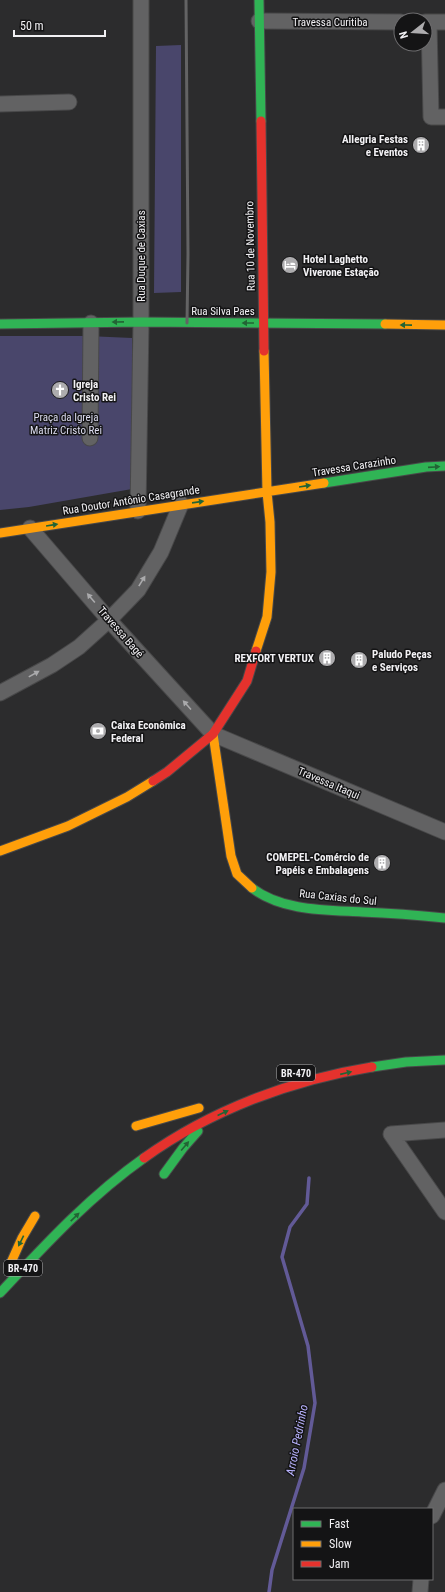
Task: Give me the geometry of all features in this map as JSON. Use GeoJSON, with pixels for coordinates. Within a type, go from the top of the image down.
{"type":"FeatureCollection","features":[{"type":"Feature","properties":{"kind":"main road","name":"Rua 10 de Novembro"},"geometry":{"type":"LineString","coordinates":[[2,848],[68,826],[127,797],[167,772],[213,734],[247,681],[268,617],[271,572],[270,522],[267,492],[263,323],[259,0]]}},
{"type":"Feature","properties":{"kind":"main road","name":"Rua Silva Paes"},"geometry":{"type":"LineString","coordinates":[[0,324],[141,322],[445,325]]}},
{"type":"Feature","properties":{"kind":"main road","name":"Travessa Carazinho"},"geometry":{"type":"LineString","coordinates":[[267,492],[426,467],[445,466]]}},
{"type":"Feature","properties":{"kind":"main road","name":"Rua Doutor Antônio Casagrande"},"geometry":{"type":"LineString","coordinates":[[0,533],[267,492]]}},
{"type":"Feature","properties":{"kind":"main road","name":"Rua Caxias do Sul"},"geometry":{"type":"LineString","coordinates":[[213,734],[230,853],[234,866],[241,880],[253,890],[267,897],[283,902],[314,909],[445,918]]}},
{"type":"Feature","properties":{"kind":"main road","name":"BR-470"},"geometry":{"type":"LineString","coordinates":[[0,1293],[101,1191],[164,1144],[208,1119],[275,1092],[331,1076],[400,1063],[445,1060]]}},
{"type":"Feature","properties":{"kind":"main road"},"geometry":{"type":"LineString","coordinates":[[136,1126],[202,1106],[170,1126]]}},
{"type":"Feature","properties":{"kind":"main road"},"geometry":{"type":"LineString","coordinates":[[164,1174],[183,1148],[208,1119]]}},
{"type":"Feature","properties":{"kind":"main road","name":"BR-470"},"geometry":{"type":"LineString","coordinates":[[29,1247],[7,1269],[22,1238],[35,1216]]}},
{"type":"Feature","properties":{"kind":"main road"},"geometry":{"type":"LineString","coordinates":[[18,1274],[42,1261]]}},
{"type":"Feature","properties":{"kind":"street","name":"Rua Duque de Caxias"},"geometry":{"type":"LineString","coordinates":[[138,511],[141,322],[141,0]]}},
{"type":"Feature","properties":{"kind":"street","name":"Travessa Curitiba"},"geometry":{"type":"LineString","coordinates":[[259,21],[393,22]]}},
{"type":"Feature","properties":{"kind":"street"},"geometry":{"type":"LineString","coordinates":[[433,22],[445,22]]}},
{"type":"Feature","properties":{"kind":"street"},"geometry":{"type":"LineString","coordinates":[[428,52],[430,117],[445,117]]}},
{"type":"Feature","properties":{"kind":"street"},"geometry":{"type":"LineString","coordinates":[[0,104],[69,102]]}},
{"type":"Feature","properties":{"kind":"street"},"geometry":{"type":"LineString","coordinates":[[90,438],[91,323]]}},
{"type":"Feature","properties":{"kind":"street"},"geometry":{"type":"LineString","coordinates":[[0,693],[52,665],[79,647],[109,620],[138,590],[161,552],[181,504]]}},
{"type":"Feature","properties":{"kind":"street","name":"Travessa Bagé"},"geometry":{"type":"LineString","coordinates":[[30,528],[109,620],[213,734]]}},
{"type":"Feature","properties":{"kind":"street","name":"Travessa Itaqui"},"geometry":{"type":"LineString","coordinates":[[213,734],[445,832]]}},
{"type":"Feature","properties":{"kind":"street"},"geometry":{"type":"LineString","coordinates":[[445,1130],[391,1134],[445,1212]]}},
{"type":"Feature","properties":{"kind":"street"},"geometry":{"type":"LineString","coordinates":[[433,1514],[445,1490]]}},
{"type":"Feature","properties":{"kind":"street"},"geometry":{"type":"LineString","coordinates":[[420,1592],[421,1580]]}},
{"type":"Feature","properties":{"kind":"green space"},"geometry":{"type":"Polygon","coordinates":[[[181,45],[181,292],[154,293],[156,46],[181,45]]]}},
{"type":"Feature","properties":{"kind":"green space","name":"Praça da Igreja Matriz Cristo Rei"},"geometry":{"type":"Polygon","coordinates":[[[0,336],[87,336],[132,338],[132,489],[29,507],[0,510],[0,336]]]}},
{"type":"Feature","properties":{"kind":"waterway","name":"Arroio Pedrinho"},"geometry":{"type":"LineString","coordinates":[[269,1592],[272,1570],[304,1468],[315,1403],[308,1346],[282,1257],[290,1227],[307,1204],[309,1178]]}},
{"type":"Feature","properties":{"kind":"railway"},"geometry":{"type":"LineString","coordinates":[[186,0],[188,254],[187,323]]}},
{"type":"Feature","properties":{"kind":"traffic: fast"},"geometry":{"type":"LineString","coordinates":[[259,0],[261,121]]}},
{"type":"Feature","properties":{"kind":"traffic: fast"},"geometry":{"type":"LineString","coordinates":[[0,324],[141,322],[385,324]]}},
{"type":"Feature","properties":{"kind":"traffic: fast"},"geometry":{"type":"LineString","coordinates":[[324,483],[426,467],[445,466]]}},
{"type":"Feature","properties":{"kind":"traffic: fast"},"geometry":{"type":"LineString","coordinates":[[252,888],[264,896],[277,901],[305,908],[445,918]]}},
{"type":"Feature","properties":{"kind":"traffic: fast"},"geometry":{"type":"LineString","coordinates":[[372,1067],[406,1062],[445,1060]]}},
{"type":"Feature","properties":{"kind":"traffic: fast"},"geometry":{"type":"LineString","coordinates":[[164,1174],[183,1148],[198,1131]]}},
{"type":"Feature","properties":{"kind":"traffic: fast"},"geometry":{"type":"LineString","coordinates":[[0,1293],[51,1239],[105,1188],[144,1158]]}},
{"type":"Feature","properties":{"kind":"traffic: slow"},"geometry":{"type":"LineString","coordinates":[[385,324],[445,325]]}},
{"type":"Feature","properties":{"kind":"traffic: slow"},"geometry":{"type":"LineString","coordinates":[[256,651],[267,617],[271,572],[270,522],[267,492],[264,351]]}},
{"type":"Feature","properties":{"kind":"traffic: slow"},"geometry":{"type":"LineString","coordinates":[[0,533],[324,483]]}},
{"type":"Feature","properties":{"kind":"traffic: slow"},"geometry":{"type":"LineString","coordinates":[[213,734],[231,856],[237,874],[252,888]]}},
{"type":"Feature","properties":{"kind":"traffic: slow"},"geometry":{"type":"LineString","coordinates":[[0,851],[68,826],[127,797],[153,781]]}},
{"type":"Feature","properties":{"kind":"traffic: slow"},"geometry":{"type":"LineString","coordinates":[[136,1126],[199,1108]]}},
{"type":"Feature","properties":{"kind":"traffic: slow"},"geometry":{"type":"LineString","coordinates":[[9,1267],[22,1238],[35,1216]]}},
{"type":"Feature","properties":{"kind":"traffic: jam"},"geometry":{"type":"LineString","coordinates":[[261,121],[264,351]]}},
{"type":"Feature","properties":{"kind":"traffic: jam"},"geometry":{"type":"LineString","coordinates":[[153,781],[167,772],[213,734],[247,681],[256,651]]}},
{"type":"Feature","properties":{"kind":"traffic: jam"},"geometry":{"type":"LineString","coordinates":[[144,1158],[196,1125],[253,1099],[312,1080],[372,1067]]}},
{"type":"Feature","properties":{"kind":"place","name":"Allegria Festas e Eventos"},"geometry":{"type":"Point","coordinates":[421,145]}},
{"type":"Feature","properties":{"kind":"place","name":"Hotel Laghetto Viverone Estação"},"geometry":{"type":"Point","coordinates":[290,265]}},
{"type":"Feature","properties":{"kind":"place","name":"Igreja Cristo Rei"},"geometry":{"type":"Point","coordinates":[60,390]}},
{"type":"Feature","properties":{"kind":"place","name":"REXFORT VERTUX"},"geometry":{"type":"Point","coordinates":[327,658]}},
{"type":"Feature","properties":{"kind":"place","name":"Paludo Peças e Serviços"},"geometry":{"type":"Point","coordinates":[359,660]}},
{"type":"Feature","properties":{"kind":"place","name":"Caixa Econômica Federal"},"geometry":{"type":"Point","coordinates":[98,731]}},
{"type":"Feature","properties":{"kind":"place","name":"COMEPEL-Comércio de Papéis e Embalagens"},"geometry":{"type":"Point","coordinates":[382,863]}}]}
